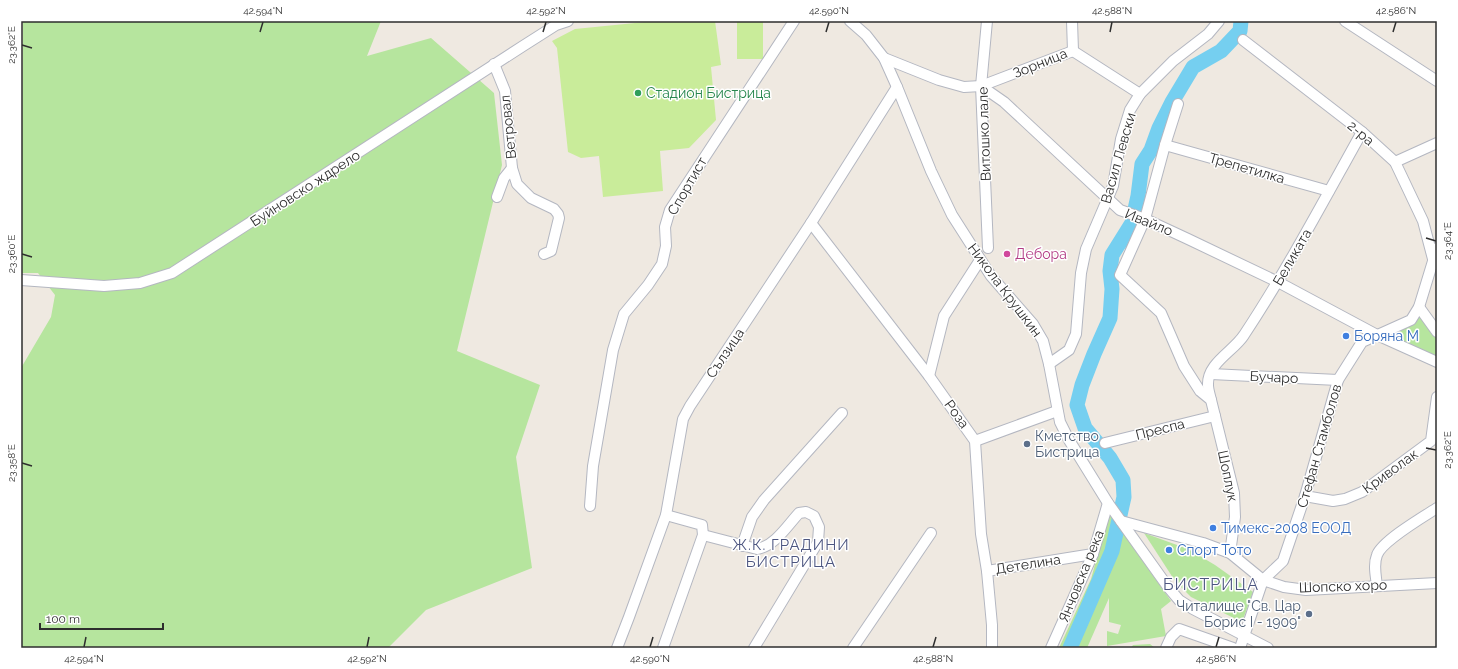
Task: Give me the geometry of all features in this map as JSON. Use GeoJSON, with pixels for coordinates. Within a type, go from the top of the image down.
{"type":"FeatureCollection","features":[{"type":"Feature","properties":{"kind":"street","name":"Буйновско ждрело"},"geometry":{"type":"LineString","coordinates":[[21,280],[104,286],[140,283],[172,273],[494,64],[556,25],[568,21]]}},
{"type":"Feature","properties":{"kind":"street","name":"Спортист"},"geometry":{"type":"LineString","coordinates":[[590,506],[592,466],[613,350],[624,314],[648,285],[662,264],[666,246],[665,226],[670,210],[794,21]]}},
{"type":"Feature","properties":{"kind":"street","name":"Никола Крушкин"},"geometry":{"type":"LineString","coordinates":[[850,21],[866,35],[884,58],[931,171],[952,215],[991,276],[1033,324],[1043,341],[1060,422],[1069,440],[1110,505],[1168,587],[1179,600],[1244,636]]}},
{"type":"Feature","properties":{"kind":"street","name":"Витошко лале"},"geometry":{"type":"LineString","coordinates":[[987,21],[981,86],[988,248]]}},
{"type":"Feature","properties":{"kind":"street","name":"Зорница"},"geometry":{"type":"LineString","coordinates":[[981,86],[1073,50],[1072,21]]}},
{"type":"Feature","properties":{"kind":"street","name":"Васил Левски"},"geometry":{"type":"LineString","coordinates":[[1049,364],[1070,350],[1076,334],[1081,273],[1086,249],[1113,186],[1121,139],[1130,110],[1140,94],[1173,61],[1208,34],[1219,21]]}},
{"type":"Feature","properties":{"kind":"street"},"geometry":{"type":"LineString","coordinates":[[1345,21],[1437,81]]}},
{"type":"Feature","properties":{"kind":"street","name":"2-ра"},"geometry":{"type":"LineString","coordinates":[[1243,40],[1362,132],[1395,162],[1423,221],[1435,260]]}},
{"type":"Feature","properties":{"kind":"street"},"geometry":{"type":"LineString","coordinates":[[1073,50],[1140,94]]}},
{"type":"Feature","properties":{"kind":"street"},"geometry":{"type":"LineString","coordinates":[[884,58],[939,80],[964,87],[981,86]]}},
{"type":"Feature","properties":{"kind":"street","name":"Ветровал"},"geometry":{"type":"LineString","coordinates":[[494,64],[505,91],[512,168],[517,184],[531,198],[554,210],[558,214],[559,218],[550,251],[544,254]]}},
{"type":"Feature","properties":{"kind":"street","name":"Ивайло"},"geometry":{"type":"LineString","coordinates":[[981,86],[1004,102],[1120,210],[1144,219],[1278,282],[1377,335],[1437,362]]}},
{"type":"Feature","properties":{"kind":"street","name":"Сълзица"},"geometry":{"type":"LineString","coordinates":[[617,648],[666,515],[683,419],[686,412],[811,223],[897,87]]}},
{"type":"Feature","properties":{"kind":"street"},"geometry":{"type":"LineString","coordinates":[[1178,104],[1144,219],[1120,275],[1162,313],[1184,366],[1200,391],[1211,400]]}},
{"type":"Feature","properties":{"kind":"street","name":"Беликата"},"geometry":{"type":"LineString","coordinates":[[1211,374],[1217,363],[1243,337],[1278,282],[1362,132]]}},
{"type":"Feature","properties":{"kind":"street"},"geometry":{"type":"LineString","coordinates":[[1395,162],[1437,143]]}},
{"type":"Feature","properties":{"kind":"street","name":"Трепетилка"},"geometry":{"type":"LineString","coordinates":[[1165,145],[1329,191]]}},
{"type":"Feature","properties":{"kind":"street","name":"Ветровал"},"geometry":{"type":"LineString","coordinates":[[497,197],[504,178],[512,168]]}},
{"type":"Feature","properties":{"kind":"street","name":"Роза"},"geometry":{"type":"LineString","coordinates":[[811,223],[929,376],[975,440],[981,534],[987,571],[992,625],[992,648]]}},
{"type":"Feature","properties":{"kind":"street","name":"Стефан Стамболов"},"geometry":{"type":"LineString","coordinates":[[1240,648],[1263,580],[1283,561],[1305,496],[1338,380],[1362,342],[1411,320],[1419,307],[1435,260],[1437,248]]}},
{"type":"Feature","properties":{"kind":"street"},"geometry":{"type":"LineString","coordinates":[[929,376],[944,316],[980,260]]}},
{"type":"Feature","properties":{"kind":"street"},"geometry":{"type":"LineString","coordinates":[[1419,307],[1437,332]]}},
{"type":"Feature","properties":{"kind":"street","name":"Шоплук"},"geometry":{"type":"LineString","coordinates":[[1211,374],[1208,384],[1211,400],[1234,493],[1235,517],[1230,553]]}},
{"type":"Feature","properties":{"kind":"street","name":"Бучаро"},"geometry":{"type":"LineString","coordinates":[[1211,374],[1338,380]]}},
{"type":"Feature","properties":{"kind":"street","name":"Криволак"},"geometry":{"type":"LineString","coordinates":[[1305,496],[1333,501],[1345,499],[1362,492],[1431,441],[1435,425],[1437,397]]}},
{"type":"Feature","properties":{"kind":"street"},"geometry":{"type":"LineString","coordinates":[[975,440],[1057,411]]}},
{"type":"Feature","properties":{"kind":"street"},"geometry":{"type":"LineString","coordinates":[[742,546],[752,517],[764,500],[842,413]]}},
{"type":"Feature","properties":{"kind":"street","name":"Преспа"},"geometry":{"type":"LineString","coordinates":[[1105,443],[1215,416]]}},
{"type":"Feature","properties":{"kind":"street","name":"Янчовска река"},"geometry":{"type":"LineString","coordinates":[[1051,648],[1093,554],[1110,505]]}},
{"type":"Feature","properties":{"kind":"street"},"geometry":{"type":"LineString","coordinates":[[1377,586],[1375,566],[1377,554],[1385,544],[1437,508]]}},
{"type":"Feature","properties":{"kind":"street"},"geometry":{"type":"LineString","coordinates":[[703,535],[757,549],[765,548],[799,513],[806,512],[814,516],[820,528],[818,542],[754,648]]}},
{"type":"Feature","properties":{"kind":"street"},"geometry":{"type":"LineString","coordinates":[[663,648],[703,535],[702,524],[666,515]]}},
{"type":"Feature","properties":{"kind":"street","name":"Шопско хоро"},"geometry":{"type":"LineString","coordinates":[[1122,521],[1204,543],[1230,553],[1263,580],[1284,587],[1306,590],[1437,583]]}},
{"type":"Feature","properties":{"kind":"street"},"geometry":{"type":"LineString","coordinates":[[853,648],[931,533]]}},
{"type":"Feature","properties":{"kind":"street","name":"Детелина"},"geometry":{"type":"LineString","coordinates":[[987,571],[1093,554]]}},
{"type":"Feature","properties":{"kind":"street"},"geometry":{"type":"LineString","coordinates":[[1166,648],[1171,637],[1179,629],[1233,648]]}},
{"type":"Feature","properties":{"kind":"street"},"geometry":{"type":"LineString","coordinates":[[1244,636],[1268,648]]}},
{"type":"Feature","properties":{"kind":"green space"},"geometry":{"type":"Polygon","coordinates":[[[23,21],[381,21],[367,56],[431,38],[494,93],[502,165],[457,351],[540,385],[516,457],[532,568],[426,610],[388,648],[21,648],[21,368],[51,317],[55,295],[38,273],[21,273],[23,21]]]}},
{"type":"Feature","properties":{"kind":"green space","name":"Стадион Бистрица"},"geometry":{"type":"Polygon","coordinates":[[[655,21],[715,21],[721,65],[711,67],[716,120],[689,148],[660,151],[663,191],[603,197],[599,156],[581,158],[568,152],[557,48],[552,41],[575,29],[655,21]]]}},
{"type":"Feature","properties":{"kind":"green space"},"geometry":{"type":"Polygon","coordinates":[[[737,21],[763,21],[763,59],[737,59],[737,21]]]}},
{"type":"Feature","properties":{"kind":"green space"},"geometry":{"type":"Polygon","coordinates":[[[1419,307],[1437,332],[1437,362],[1377,335],[1411,320],[1419,307]]]}},
{"type":"Feature","properties":{"kind":"green space"},"geometry":{"type":"Polygon","coordinates":[[[1109,513],[1171,601],[1161,609],[1166,636],[1107,646],[1107,631],[1118,634],[1121,625],[1109,622],[1109,598],[1087,648],[1059,648],[1091,579],[1109,513]]]}},
{"type":"Feature","properties":{"kind":"green space"},"geometry":{"type":"Polygon","coordinates":[[[1144,533],[1188,549],[1215,565],[1253,592],[1242,622],[1191,597],[1175,581],[1144,533]]]}},
{"type":"Feature","properties":{"kind":"green space"},"geometry":{"type":"Polygon","coordinates":[[[1150,644],[1155,648],[1131,648],[1133,645],[1150,644]]]}},
{"type":"Feature","properties":{"kind":"waterway"},"geometry":{"type":"LineString","coordinates":[[1070,648],[1112,551],[1124,497],[1123,480],[1110,458],[1085,428],[1077,405],[1082,385],[1110,318],[1112,289],[1110,271],[1112,255],[1132,223],[1138,196],[1142,164],[1151,150],[1159,128],[1172,102],[1193,67],[1221,51],[1240,31],[1241,21]]}},
{"type":"Feature","properties":{"kind":"waterway"},"geometry":{"type":"LineString","coordinates":[[1126,251],[1132,223]]}},
{"type":"Feature","properties":{"kind":"waterway"},"geometry":{"type":"LineString","coordinates":[[1112,289],[1117,274]]}},
{"type":"Feature","properties":{"kind":"place","name":"Стадион Бистрица"},"geometry":{"type":"Point","coordinates":[638,93]}},
{"type":"Feature","properties":{"kind":"place","name":"Дебора"},"geometry":{"type":"Point","coordinates":[1007,254]}},
{"type":"Feature","properties":{"kind":"place","name":"Боряна М"},"geometry":{"type":"Point","coordinates":[1346,336]}},
{"type":"Feature","properties":{"kind":"place","name":"Кметство Бистрица"},"geometry":{"type":"Point","coordinates":[1027,444]}},
{"type":"Feature","properties":{"kind":"place","name":"Тимекс-2008 ЕООД"},"geometry":{"type":"Point","coordinates":[1213,528]}},
{"type":"Feature","properties":{"kind":"place","name":"Спорт Тото"},"geometry":{"type":"Point","coordinates":[1169,550]}},
{"type":"Feature","properties":{"kind":"place","name":"Читалище \"Св. Цар Борис I - 1909\""},"geometry":{"type":"Point","coordinates":[1309,614]}},
{"type":"Feature","properties":{"kind":"district","name":"Ж.К. ГРАДИНИ БИСТРИЦА"},"geometry":{"type":"Point","coordinates":[791,554]}},
{"type":"Feature","properties":{"kind":"district","name":"БИСТРИЦА"},"geometry":{"type":"Point","coordinates":[1211,584]}}]}
